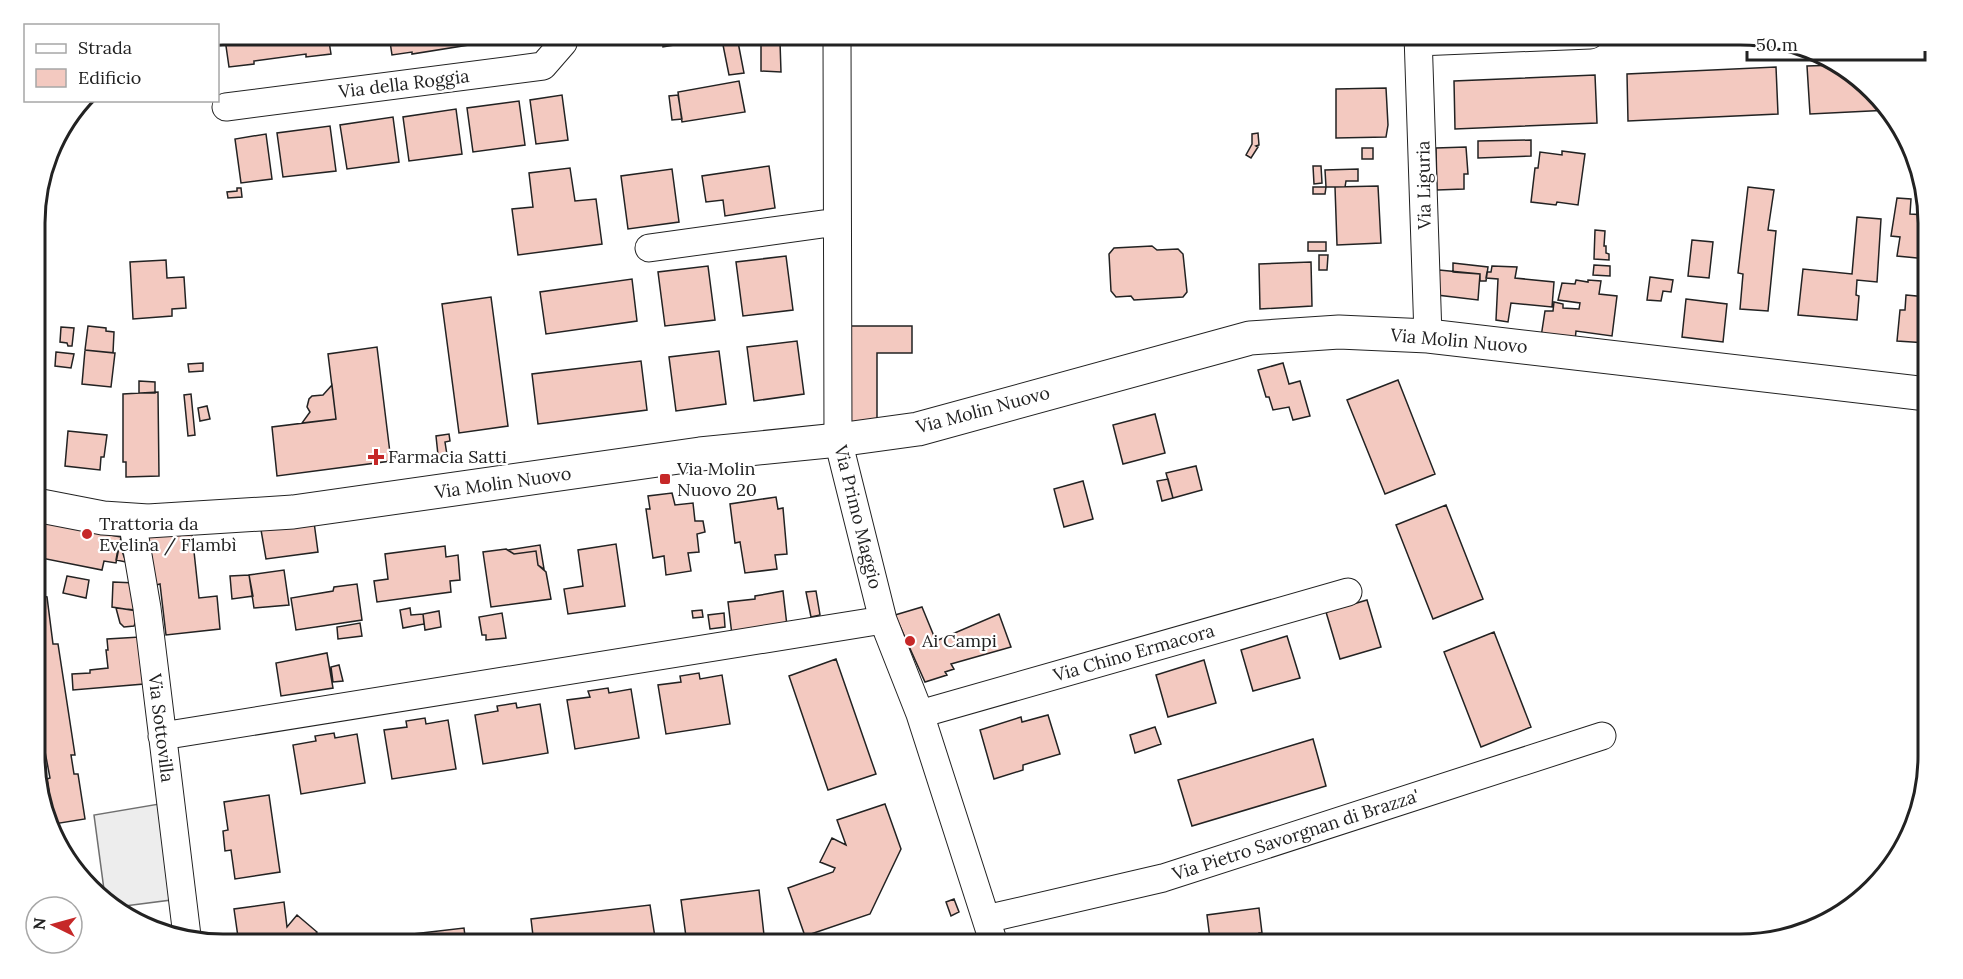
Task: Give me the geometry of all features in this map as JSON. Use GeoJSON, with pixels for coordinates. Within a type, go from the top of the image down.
{"type":"FeatureCollection","features":[{"type":"Feature","properties":{"kind":"main road","name":"Via Molin Nuovo"},"geometry":{"type":"LineString","coordinates":[[45,507],[103,518],[148,521],[294,512],[700,454],[838,440],[918,429],[1250,338],[1339,332],[1428,336],[1918,393]]}},
{"type":"Feature","properties":{"kind":"street","name":"Via della Roggia"},"geometry":{"type":"LineString","coordinates":[[226,107],[543,66],[561,45]]}},
{"type":"Feature","properties":{"kind":"street","name":"Via Primo Maggio"},"geometry":{"type":"LineString","coordinates":[[837,45],[838,440],[884,620],[920,714],[990,932]]}},
{"type":"Feature","properties":{"kind":"street","name":"Via Liguria"},"geometry":{"type":"LineString","coordinates":[[1418,45],[1428,336]]}},
{"type":"Feature","properties":{"kind":"street"},"geometry":{"type":"LineString","coordinates":[[649,248],[837,222]]}},
{"type":"Feature","properties":{"kind":"street","name":"Via Sottovilla"},"geometry":{"type":"LineString","coordinates":[[132,520],[147,608],[186,931]]}},
{"type":"Feature","properties":{"kind":"street","name":"Via Chino Ermacora"},"geometry":{"type":"LineString","coordinates":[[920,714],[1348,592]]}},
{"type":"Feature","properties":{"kind":"street"},"geometry":{"type":"LineString","coordinates":[[162,736],[884,620]]}},
{"type":"Feature","properties":{"kind":"street","name":"Via Pietro Savorgnan di Brazza'"},"geometry":{"type":"LineString","coordinates":[[990,932],[1602,736]]}},
{"type":"Feature","properties":{"kind":"shaded area"},"geometry":{"type":"Polygon","coordinates":[[[159,804],[171,900],[127,906],[104,888],[94,815],[159,804]]]}},
{"type":"Feature","properties":{"kind":"building"},"geometry":{"type":"Polygon","coordinates":[[[226,45],[330,45],[331,54],[306,57],[306,54],[229,67],[226,45]]]}},
{"type":"Feature","properties":{"kind":"building"},"geometry":{"type":"Polygon","coordinates":[[[390,45],[468,45],[412,54],[412,52],[392,55],[390,45]]]}},
{"type":"Feature","properties":{"kind":"building"},"geometry":{"type":"Polygon","coordinates":[[[723,45],[739,45],[744,73],[729,75],[723,45]]]}},
{"type":"Feature","properties":{"kind":"building"},"geometry":{"type":"Polygon","coordinates":[[[761,45],[780,45],[781,72],[761,71],[761,45]]]}},
{"type":"Feature","properties":{"kind":"building"},"geometry":{"type":"Polygon","coordinates":[[[1823,65],[1839,75],[1857,89],[1878,111],[1810,114],[1807,66],[1823,65]]]}},
{"type":"Feature","properties":{"kind":"building"},"geometry":{"type":"Polygon","coordinates":[[[1776,67],[1778,114],[1628,121],[1627,74],[1776,67]]]}},
{"type":"Feature","properties":{"kind":"building"},"geometry":{"type":"Polygon","coordinates":[[[1595,75],[1597,123],[1455,129],[1454,81],[1595,75]]]}},
{"type":"Feature","properties":{"kind":"building"},"geometry":{"type":"Polygon","coordinates":[[[739,81],[745,112],[682,122],[678,92],[739,81]]]}},
{"type":"Feature","properties":{"kind":"building"},"geometry":{"type":"Polygon","coordinates":[[[1386,88],[1388,125],[1386,137],[1336,138],[1336,89],[1386,88]]]}},
{"type":"Feature","properties":{"kind":"building"},"geometry":{"type":"Polygon","coordinates":[[[562,95],[568,140],[536,144],[530,100],[562,95]]]}},
{"type":"Feature","properties":{"kind":"building"},"geometry":{"type":"Polygon","coordinates":[[[678,95],[682,119],[672,120],[669,96],[678,95]]]}},
{"type":"Feature","properties":{"kind":"building"},"geometry":{"type":"Polygon","coordinates":[[[519,101],[525,145],[473,152],[467,108],[519,101]]]}},
{"type":"Feature","properties":{"kind":"building"},"geometry":{"type":"Polygon","coordinates":[[[456,109],[462,154],[409,161],[403,117],[456,109]]]}},
{"type":"Feature","properties":{"kind":"building"},"geometry":{"type":"Polygon","coordinates":[[[393,117],[399,162],[347,169],[340,125],[393,117]]]}},
{"type":"Feature","properties":{"kind":"building"},"geometry":{"type":"Polygon","coordinates":[[[330,126],[336,171],[283,177],[277,133],[330,126]]]}},
{"type":"Feature","properties":{"kind":"building"},"geometry":{"type":"Polygon","coordinates":[[[1258,133],[1259,145],[1256,146],[1258,147],[1251,158],[1246,155],[1252,144],[1252,134],[1258,133]]]}},
{"type":"Feature","properties":{"kind":"building"},"geometry":{"type":"Polygon","coordinates":[[[266,134],[272,179],[241,183],[235,139],[266,134]]]}},
{"type":"Feature","properties":{"kind":"building"},"geometry":{"type":"Polygon","coordinates":[[[1531,140],[1531,156],[1478,158],[1478,141],[1531,140]]]}},
{"type":"Feature","properties":{"kind":"building"},"geometry":{"type":"Polygon","coordinates":[[[1466,147],[1468,174],[1464,174],[1464,189],[1437,190],[1436,148],[1466,147]]]}},
{"type":"Feature","properties":{"kind":"building"},"geometry":{"type":"Polygon","coordinates":[[[1362,148],[1373,148],[1373,159],[1362,159],[1362,148]]]}},
{"type":"Feature","properties":{"kind":"building"},"geometry":{"type":"Polygon","coordinates":[[[1562,151],[1585,154],[1578,205],[1531,202],[1535,168],[1538,168],[1540,152],[1562,155],[1562,151]]]}},
{"type":"Feature","properties":{"kind":"building"},"geometry":{"type":"Polygon","coordinates":[[[769,166],[775,208],[725,216],[723,200],[706,202],[702,176],[769,166]]]}},
{"type":"Feature","properties":{"kind":"building"},"geometry":{"type":"Polygon","coordinates":[[[1313,166],[1321,166],[1322,183],[1314,184],[1313,166]]]}},
{"type":"Feature","properties":{"kind":"building"},"geometry":{"type":"Polygon","coordinates":[[[570,168],[575,201],[596,199],[602,244],[518,255],[512,209],[533,207],[529,173],[570,168]]]}},
{"type":"Feature","properties":{"kind":"building"},"geometry":{"type":"Polygon","coordinates":[[[672,169],[679,222],[628,229],[621,176],[672,169]]]}},
{"type":"Feature","properties":{"kind":"building"},"geometry":{"type":"Polygon","coordinates":[[[1358,169],[1358,181],[1346,181],[1345,187],[1326,187],[1325,170],[1358,169]]]}},
{"type":"Feature","properties":{"kind":"building"},"geometry":{"type":"Polygon","coordinates":[[[1378,186],[1381,243],[1337,245],[1335,187],[1378,186]]]}},
{"type":"Feature","properties":{"kind":"building"},"geometry":{"type":"Polygon","coordinates":[[[1313,187],[1326,187],[1325,194],[1313,194],[1313,187]]]}},
{"type":"Feature","properties":{"kind":"building"},"geometry":{"type":"Polygon","coordinates":[[[1748,187],[1774,190],[1768,230],[1776,231],[1768,311],[1740,309],[1743,274],[1738,273],[1748,187]]]}},
{"type":"Feature","properties":{"kind":"building"},"geometry":{"type":"Polygon","coordinates":[[[237,188],[241,188],[242,197],[228,198],[227,192],[237,191],[237,188]]]}},
{"type":"Feature","properties":{"kind":"building"},"geometry":{"type":"Polygon","coordinates":[[[1897,198],[1911,199],[1910,214],[1917,214],[1918,258],[1897,256],[1900,237],[1891,236],[1897,198]]]}},
{"type":"Feature","properties":{"kind":"building"},"geometry":{"type":"Polygon","coordinates":[[[1857,217],[1881,219],[1877,282],[1857,280],[1856,295],[1859,296],[1857,320],[1798,315],[1803,269],[1852,274],[1857,217]]]}},
{"type":"Feature","properties":{"kind":"building"},"geometry":{"type":"Polygon","coordinates":[[[1595,230],[1605,231],[1604,246],[1606,246],[1606,253],[1609,254],[1609,260],[1594,259],[1595,230]]]}},
{"type":"Feature","properties":{"kind":"building"},"geometry":{"type":"Polygon","coordinates":[[[1692,240],[1713,242],[1709,278],[1688,276],[1692,240]]]}},
{"type":"Feature","properties":{"kind":"building"},"geometry":{"type":"Polygon","coordinates":[[[1308,242],[1326,242],[1326,251],[1308,251],[1308,242]]]}},
{"type":"Feature","properties":{"kind":"building"},"geometry":{"type":"Polygon","coordinates":[[[1152,246],[1157,250],[1178,249],[1183,254],[1187,292],[1183,297],[1134,300],[1131,296],[1116,297],[1111,291],[1109,254],[1114,248],[1152,246]]]}},
{"type":"Feature","properties":{"kind":"building"},"geometry":{"type":"Polygon","coordinates":[[[1319,255],[1328,255],[1327,270],[1319,270],[1319,255]]]}},
{"type":"Feature","properties":{"kind":"building"},"geometry":{"type":"Polygon","coordinates":[[[786,256],[793,310],[743,316],[736,262],[786,256]]]}},
{"type":"Feature","properties":{"kind":"building"},"geometry":{"type":"Polygon","coordinates":[[[166,260],[167,278],[184,277],[186,308],[172,309],[172,316],[133,319],[130,262],[166,260]]]}},
{"type":"Feature","properties":{"kind":"building"},"geometry":{"type":"Polygon","coordinates":[[[1311,262],[1312,306],[1260,309],[1259,264],[1311,262]]]}},
{"type":"Feature","properties":{"kind":"building"},"geometry":{"type":"Polygon","coordinates":[[[1453,263],[1488,267],[1486,281],[1480,281],[1480,274],[1453,272],[1453,263]]]}},
{"type":"Feature","properties":{"kind":"building"},"geometry":{"type":"Polygon","coordinates":[[[1594,265],[1610,266],[1610,276],[1593,275],[1594,265]]]}},
{"type":"Feature","properties":{"kind":"building"},"geometry":{"type":"Polygon","coordinates":[[[708,266],[715,320],[665,326],[658,272],[708,266]]]}},
{"type":"Feature","properties":{"kind":"building"},"geometry":{"type":"Polygon","coordinates":[[[1492,266],[1517,267],[1515,278],[1554,282],[1552,307],[1511,303],[1508,322],[1496,320],[1498,279],[1486,278],[1492,266]]]}},
{"type":"Feature","properties":{"kind":"building"},"geometry":{"type":"Polygon","coordinates":[[[1439,270],[1480,274],[1478,300],[1437,295],[1439,270]]]}},
{"type":"Feature","properties":{"kind":"building"},"geometry":{"type":"Polygon","coordinates":[[[1650,277],[1673,280],[1671,292],[1663,291],[1661,301],[1647,300],[1650,277]]]}},
{"type":"Feature","properties":{"kind":"building"},"geometry":{"type":"Polygon","coordinates":[[[632,279],[637,321],[546,334],[540,292],[632,279]]]}},
{"type":"Feature","properties":{"kind":"building"},"geometry":{"type":"Polygon","coordinates":[[[1576,280],[1601,281],[1599,294],[1617,296],[1612,336],[1576,331],[1575,341],[1541,337],[1545,311],[1553,311],[1554,302],[1563,304],[1563,308],[1579,309],[1580,303],[1558,300],[1562,283],[1575,284],[1576,280]]]}},
{"type":"Feature","properties":{"kind":"building"},"geometry":{"type":"Polygon","coordinates":[[[1906,295],[1918,296],[1918,342],[1897,341],[1900,310],[1905,310],[1906,295]]]}},
{"type":"Feature","properties":{"kind":"building"},"geometry":{"type":"Polygon","coordinates":[[[491,297],[508,426],[459,433],[442,304],[491,297]]]}},
{"type":"Feature","properties":{"kind":"building"},"geometry":{"type":"Polygon","coordinates":[[[1686,299],[1727,304],[1723,342],[1682,337],[1686,299]]]}},
{"type":"Feature","properties":{"kind":"building"},"geometry":{"type":"Polygon","coordinates":[[[88,326],[106,328],[106,331],[114,332],[113,353],[85,350],[88,326]]]}},
{"type":"Feature","properties":{"kind":"building"},"geometry":{"type":"Polygon","coordinates":[[[845,326],[912,326],[912,353],[877,353],[877,424],[845,424],[845,326]]]}},
{"type":"Feature","properties":{"kind":"building"},"geometry":{"type":"Polygon","coordinates":[[[61,327],[74,328],[72,346],[60,342],[61,327]]]}},
{"type":"Feature","properties":{"kind":"building"},"geometry":{"type":"Polygon","coordinates":[[[797,341],[804,394],[754,401],[747,347],[797,341]]]}},
{"type":"Feature","properties":{"kind":"building"},"geometry":{"type":"Polygon","coordinates":[[[377,347],[391,461],[277,476],[272,427],[336,419],[328,354],[377,347]]]}},
{"type":"Feature","properties":{"kind":"building"},"geometry":{"type":"Polygon","coordinates":[[[85,350],[115,353],[111,387],[82,384],[85,350]]]}},
{"type":"Feature","properties":{"kind":"building"},"geometry":{"type":"Polygon","coordinates":[[[719,351],[726,404],[676,411],[669,357],[719,351]]]}},
{"type":"Feature","properties":{"kind":"building"},"geometry":{"type":"Polygon","coordinates":[[[56,352],[74,354],[71,368],[55,366],[56,352]]]}},
{"type":"Feature","properties":{"kind":"building"},"geometry":{"type":"Polygon","coordinates":[[[641,361],[647,410],[538,424],[532,374],[641,361]]]}},
{"type":"Feature","properties":{"kind":"building"},"geometry":{"type":"Polygon","coordinates":[[[203,363],[203,371],[189,372],[188,364],[203,363]]]}},
{"type":"Feature","properties":{"kind":"building"},"geometry":{"type":"Polygon","coordinates":[[[1283,363],[1289,384],[1300,381],[1310,416],[1293,420],[1289,407],[1273,410],[1269,397],[1266,397],[1258,370],[1283,363]]]}},
{"type":"Feature","properties":{"kind":"building"},"geometry":{"type":"Polygon","coordinates":[[[1398,380],[1435,474],[1385,494],[1347,400],[1398,380]]]}},
{"type":"Feature","properties":{"kind":"building"},"geometry":{"type":"Polygon","coordinates":[[[139,381],[155,382],[155,393],[139,393],[139,381]]]}},
{"type":"Feature","properties":{"kind":"building"},"geometry":{"type":"Polygon","coordinates":[[[332,385],[336,419],[302,423],[310,412],[307,407],[309,399],[312,396],[323,395],[332,385]]]}},
{"type":"Feature","properties":{"kind":"building"},"geometry":{"type":"Polygon","coordinates":[[[158,392],[159,476],[126,477],[126,462],[123,462],[123,394],[158,392]]]}},
{"type":"Feature","properties":{"kind":"building"},"geometry":{"type":"Polygon","coordinates":[[[191,394],[195,435],[188,436],[184,395],[191,394]]]}},
{"type":"Feature","properties":{"kind":"building"},"geometry":{"type":"Polygon","coordinates":[[[207,406],[210,419],[200,421],[198,408],[207,406]]]}},
{"type":"Feature","properties":{"kind":"building"},"geometry":{"type":"Polygon","coordinates":[[[1155,414],[1165,453],[1123,464],[1113,425],[1155,414]]]}},
{"type":"Feature","properties":{"kind":"building"},"geometry":{"type":"Polygon","coordinates":[[[68,431],[107,435],[100,470],[65,466],[68,431]]]}},
{"type":"Feature","properties":{"kind":"building"},"geometry":{"type":"Polygon","coordinates":[[[449,434],[450,441],[445,442],[447,455],[438,455],[436,436],[449,434]]]}},
{"type":"Feature","properties":{"kind":"building"},"geometry":{"type":"Polygon","coordinates":[[[1196,466],[1202,490],[1173,498],[1166,473],[1196,466]]]}},
{"type":"Feature","properties":{"kind":"building"},"geometry":{"type":"Polygon","coordinates":[[[1168,479],[1173,498],[1162,501],[1157,481],[1168,479]]]}},
{"type":"Feature","properties":{"kind":"building"},"geometry":{"type":"Polygon","coordinates":[[[1083,481],[1093,519],[1064,527],[1054,489],[1083,481]]]}},
{"type":"Feature","properties":{"kind":"building"},"geometry":{"type":"Polygon","coordinates":[[[672,493],[675,505],[693,503],[695,521],[703,521],[705,532],[697,534],[699,552],[688,553],[691,571],[666,575],[664,556],[653,558],[646,509],[650,509],[648,496],[672,493]]]}},
{"type":"Feature","properties":{"kind":"building"},"geometry":{"type":"Polygon","coordinates":[[[776,497],[778,509],[783,508],[787,554],[775,555],[777,569],[745,573],[740,542],[735,543],[730,504],[776,497]]]}},
{"type":"Feature","properties":{"kind":"building"},"geometry":{"type":"Polygon","coordinates":[[[1446,505],[1483,599],[1433,619],[1396,525],[1446,505]]]}},
{"type":"Feature","properties":{"kind":"building"},"geometry":{"type":"Polygon","coordinates":[[[314,522],[318,552],[266,559],[261,530],[314,522]]]}},
{"type":"Feature","properties":{"kind":"building"},"geometry":{"type":"Polygon","coordinates":[[[45,523],[121,537],[116,563],[104,561],[102,570],[45,559],[45,523]]]}},
{"type":"Feature","properties":{"kind":"building"},"geometry":{"type":"Polygon","coordinates":[[[192,533],[199,598],[217,596],[220,629],[166,635],[160,584],[149,587],[148,536],[192,533]]]}},
{"type":"Feature","properties":{"kind":"building"},"geometry":{"type":"Polygon","coordinates":[[[119,543],[126,562],[116,560],[119,543]]]}},
{"type":"Feature","properties":{"kind":"building"},"geometry":{"type":"Polygon","coordinates":[[[616,544],[625,606],[568,614],[564,589],[583,586],[578,550],[616,544]]]}},
{"type":"Feature","properties":{"kind":"building"},"geometry":{"type":"Polygon","coordinates":[[[540,545],[544,569],[538,565],[536,551],[514,554],[508,550],[540,545]]]}},
{"type":"Feature","properties":{"kind":"building"},"geometry":{"type":"Polygon","coordinates":[[[445,546],[446,557],[458,555],[460,580],[450,581],[451,592],[377,602],[374,581],[388,579],[385,554],[445,546]]]}},
{"type":"Feature","properties":{"kind":"building"},"geometry":{"type":"Polygon","coordinates":[[[506,549],[514,554],[536,551],[538,565],[546,572],[551,599],[491,607],[483,552],[506,549]]]}},
{"type":"Feature","properties":{"kind":"building"},"geometry":{"type":"Polygon","coordinates":[[[284,570],[289,605],[254,608],[249,575],[284,570]]]}},
{"type":"Feature","properties":{"kind":"building"},"geometry":{"type":"Polygon","coordinates":[[[249,575],[253,596],[232,599],[230,576],[249,575]]]}},
{"type":"Feature","properties":{"kind":"building"},"geometry":{"type":"Polygon","coordinates":[[[67,576],[89,580],[86,598],[63,593],[67,576]]]}},
{"type":"Feature","properties":{"kind":"building"},"geometry":{"type":"Polygon","coordinates":[[[113,582],[136,583],[138,611],[112,607],[113,582]]]}},
{"type":"Feature","properties":{"kind":"building"},"geometry":{"type":"Polygon","coordinates":[[[357,584],[362,620],[296,630],[291,598],[333,591],[334,587],[357,584]]]}},
{"type":"Feature","properties":{"kind":"building"},"geometry":{"type":"Polygon","coordinates":[[[783,591],[787,626],[732,635],[728,602],[755,599],[755,596],[783,591]]]}},
{"type":"Feature","properties":{"kind":"building"},"geometry":{"type":"Polygon","coordinates":[[[816,591],[820,615],[811,617],[806,592],[816,591]]]}},
{"type":"Feature","properties":{"kind":"building"},"geometry":{"type":"Polygon","coordinates":[[[45,597],[47,597],[53,644],[58,644],[75,755],[71,755],[74,774],[78,774],[85,819],[59,823],[51,802],[47,779],[50,778],[45,752],[45,597]]]}},
{"type":"Feature","properties":{"kind":"building"},"geometry":{"type":"Polygon","coordinates":[[[1367,600],[1381,647],[1340,659],[1326,612],[1367,600]]]}},
{"type":"Feature","properties":{"kind":"building"},"geometry":{"type":"Polygon","coordinates":[[[922,607],[936,641],[999,614],[1011,647],[951,664],[954,669],[945,672],[947,675],[925,682],[895,615],[922,607]]]}},
{"type":"Feature","properties":{"kind":"building"},"geometry":{"type":"Polygon","coordinates":[[[116,608],[135,610],[134,626],[124,627],[120,623],[116,608]]]}},
{"type":"Feature","properties":{"kind":"building"},"geometry":{"type":"Polygon","coordinates":[[[410,608],[411,615],[423,614],[424,624],[403,628],[400,610],[410,608]]]}},
{"type":"Feature","properties":{"kind":"building"},"geometry":{"type":"Polygon","coordinates":[[[702,610],[703,617],[693,618],[692,611],[702,610]]]}},
{"type":"Feature","properties":{"kind":"building"},"geometry":{"type":"Polygon","coordinates":[[[439,611],[441,627],[425,630],[423,614],[439,611]]]}},
{"type":"Feature","properties":{"kind":"building"},"geometry":{"type":"Polygon","coordinates":[[[502,613],[506,638],[486,640],[486,635],[482,635],[479,617],[502,613]]]}},
{"type":"Feature","properties":{"kind":"building"},"geometry":{"type":"Polygon","coordinates":[[[724,613],[725,627],[710,629],[708,615],[724,613]]]}},
{"type":"Feature","properties":{"kind":"building"},"geometry":{"type":"Polygon","coordinates":[[[360,623],[362,636],[338,639],[337,627],[360,623]]]}},
{"type":"Feature","properties":{"kind":"building"},"geometry":{"type":"Polygon","coordinates":[[[1494,632],[1531,727],[1481,747],[1444,652],[1494,632]]]}},
{"type":"Feature","properties":{"kind":"building"},"geometry":{"type":"Polygon","coordinates":[[[1287,636],[1300,678],[1253,691],[1241,650],[1287,636]]]}},
{"type":"Feature","properties":{"kind":"building"},"geometry":{"type":"Polygon","coordinates":[[[140,637],[144,684],[73,690],[72,674],[90,673],[90,670],[108,668],[107,639],[140,637]]]}},
{"type":"Feature","properties":{"kind":"building"},"geometry":{"type":"Polygon","coordinates":[[[327,653],[333,688],[281,696],[276,663],[327,653]]]}},
{"type":"Feature","properties":{"kind":"building"},"geometry":{"type":"Polygon","coordinates":[[[836,659],[876,774],[828,790],[789,676],[836,659]]]}},
{"type":"Feature","properties":{"kind":"building"},"geometry":{"type":"Polygon","coordinates":[[[1204,660],[1216,703],[1168,717],[1156,675],[1204,660]]]}},
{"type":"Feature","properties":{"kind":"building"},"geometry":{"type":"Polygon","coordinates":[[[339,665],[343,681],[333,682],[331,667],[339,665]]]}},
{"type":"Feature","properties":{"kind":"building"},"geometry":{"type":"Polygon","coordinates":[[[699,673],[700,679],[722,675],[730,724],[666,734],[658,685],[681,682],[680,676],[699,673]]]}},
{"type":"Feature","properties":{"kind":"building"},"geometry":{"type":"Polygon","coordinates":[[[608,688],[609,693],[631,689],[639,738],[575,749],[567,700],[590,697],[588,691],[608,688]]]}},
{"type":"Feature","properties":{"kind":"building"},"geometry":{"type":"Polygon","coordinates":[[[516,703],[517,708],[540,704],[548,753],[483,764],[475,715],[498,711],[497,706],[516,703]]]}},
{"type":"Feature","properties":{"kind":"building"},"geometry":{"type":"Polygon","coordinates":[[[1048,715],[1060,754],[1023,765],[1023,770],[994,779],[980,730],[1021,717],[1022,722],[1048,715]]]}},
{"type":"Feature","properties":{"kind":"building"},"geometry":{"type":"Polygon","coordinates":[[[425,718],[426,724],[448,720],[456,769],[392,779],[384,730],[407,727],[406,721],[425,718]]]}},
{"type":"Feature","properties":{"kind":"building"},"geometry":{"type":"Polygon","coordinates":[[[1155,727],[1161,744],[1135,753],[1130,735],[1155,727]]]}},
{"type":"Feature","properties":{"kind":"building"},"geometry":{"type":"Polygon","coordinates":[[[334,733],[335,738],[357,734],[365,783],[301,794],[293,745],[316,741],[315,736],[334,733]]]}},
{"type":"Feature","properties":{"kind":"building"},"geometry":{"type":"Polygon","coordinates":[[[1313,739],[1326,786],[1192,826],[1178,780],[1313,739]]]}},
{"type":"Feature","properties":{"kind":"building"},"geometry":{"type":"Polygon","coordinates":[[[269,795],[280,872],[235,879],[231,850],[225,851],[223,831],[228,830],[224,802],[269,795]]]}},
{"type":"Feature","properties":{"kind":"building"},"geometry":{"type":"Polygon","coordinates":[[[885,804],[901,849],[870,914],[811,934],[804,934],[788,888],[833,872],[835,868],[820,862],[832,838],[846,845],[837,820],[885,804]]]}},
{"type":"Feature","properties":{"kind":"building"},"geometry":{"type":"Polygon","coordinates":[[[759,890],[764,934],[686,934],[681,900],[759,890]]]}},
{"type":"Feature","properties":{"kind":"building"},"geometry":{"type":"Polygon","coordinates":[[[954,899],[959,912],[951,916],[946,902],[954,899]]]}},
{"type":"Feature","properties":{"kind":"building"},"geometry":{"type":"Polygon","coordinates":[[[284,902],[287,927],[297,915],[317,932],[316,934],[238,934],[234,909],[284,902]]]}},
{"type":"Feature","properties":{"kind":"building"},"geometry":{"type":"Polygon","coordinates":[[[650,905],[654,934],[533,934],[531,919],[650,905]]]}},
{"type":"Feature","properties":{"kind":"building"},"geometry":{"type":"Polygon","coordinates":[[[1259,908],[1262,933],[1209,934],[1207,915],[1259,908]]]}},
{"type":"Feature","properties":{"kind":"building"},"geometry":{"type":"Polygon","coordinates":[[[464,928],[465,934],[413,934],[464,928]]]}},
{"type":"Feature","properties":{"kind":"place","name":"Farmacia Satti"},"geometry":{"type":"Point","coordinates":[376,457]}},
{"type":"Feature","properties":{"kind":"place","name":"Via Molin Nuovo 20"},"geometry":{"type":"Point","coordinates":[665,479]}},
{"type":"Feature","properties":{"kind":"place","name":"Trattoria da Evelina / Flambì"},"geometry":{"type":"Point","coordinates":[87,534]}},
{"type":"Feature","properties":{"kind":"place","name":"Ai Campi"},"geometry":{"type":"Point","coordinates":[910,641]}}]}
